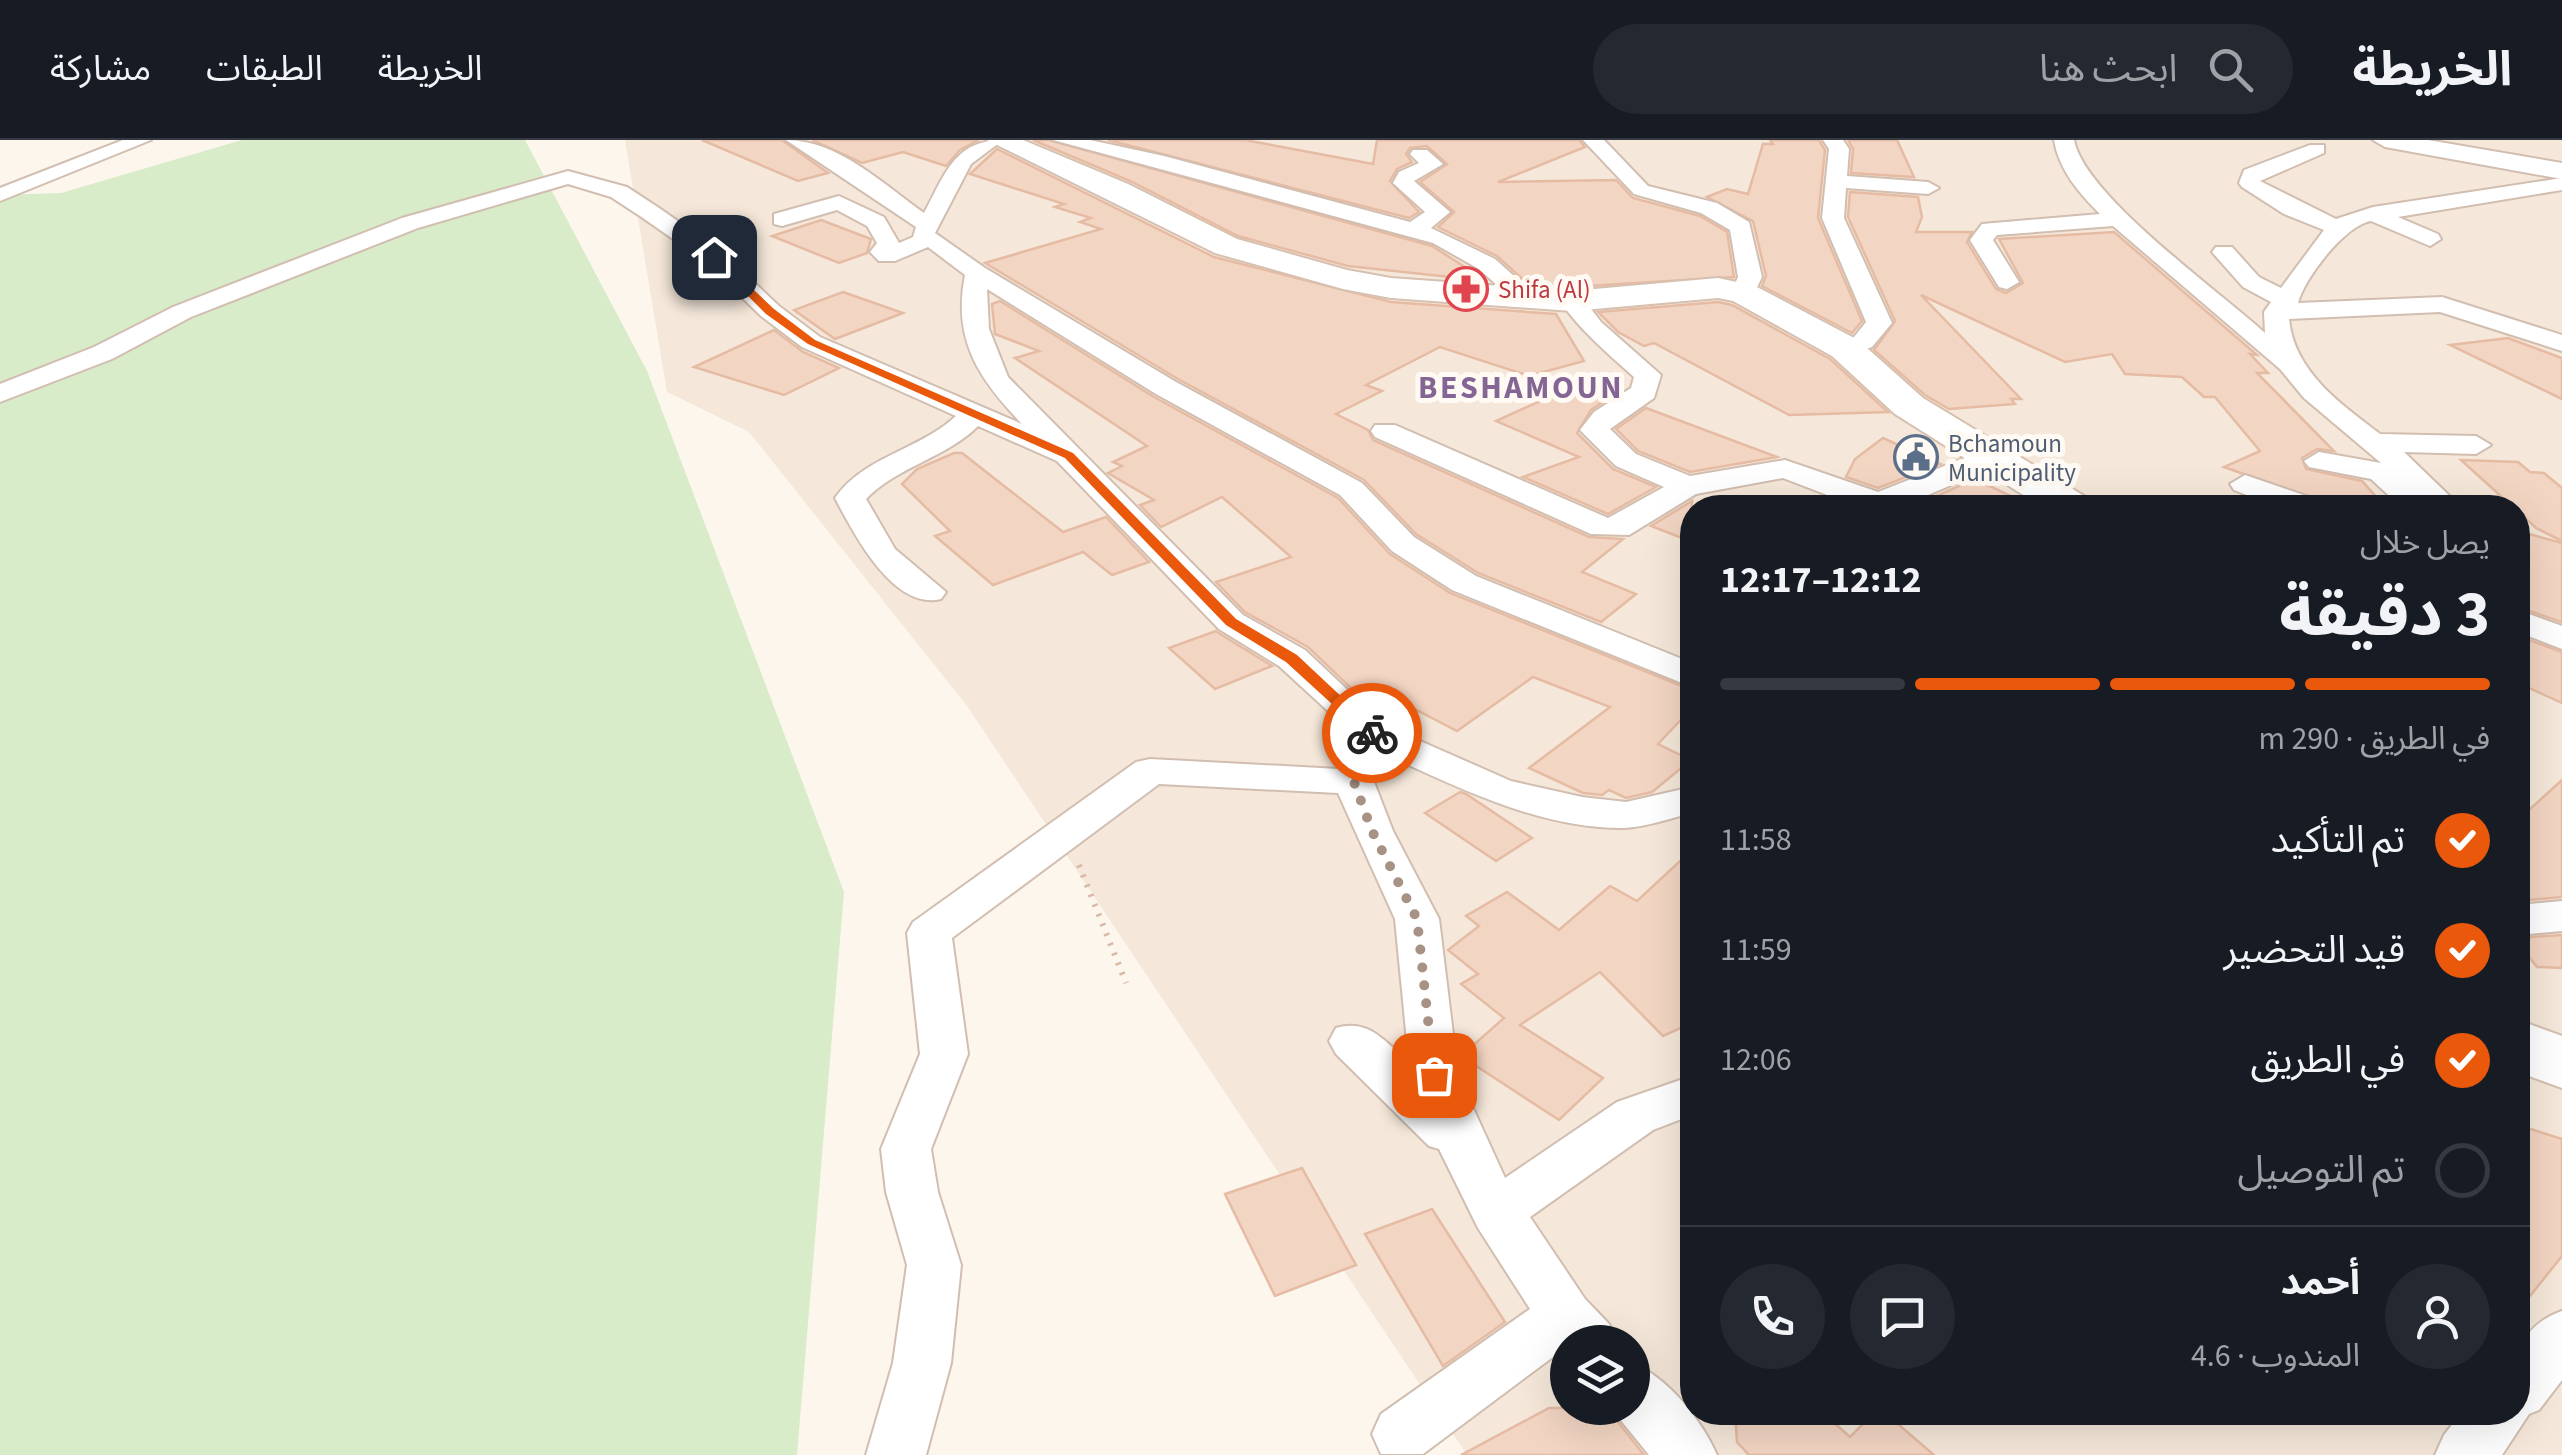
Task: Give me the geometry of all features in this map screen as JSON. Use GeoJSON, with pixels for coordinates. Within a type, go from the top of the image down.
{"type":"FeatureCollection","features":[{"type":"Feature","properties":{"kind":"main road"},"geometry":{"type":"LineString","coordinates":[[1000,140],[1118,190],[1192,230],[1256,256],[1391,288],[1572,301],[1718,288],[1743,292],[1844,348],[1909,406],[2052,495]]}},
{"type":"Feature","properties":{"kind":"main road"},"geometry":{"type":"LineString","coordinates":[[2530,1050],[2562,1063]]}},
{"type":"Feature","properties":{"kind":"street"},"geometry":{"type":"LineString","coordinates":[[0,195],[141,140]]}},
{"type":"Feature","properties":{"kind":"street"},"geometry":{"type":"LineString","coordinates":[[796,140],[836,160],[977,274],[1166,388],[1351,489],[1403,544],[1464,583],[1680,671]]}},
{"type":"Feature","properties":{"kind":"street"},"geometry":{"type":"LineString","coordinates":[[782,219],[839,202],[876,222],[888,243],[882,252],[887,256],[928,232],[963,161],[992,140]]}},
{"type":"Feature","properties":{"kind":"street"},"geometry":{"type":"LineString","coordinates":[[1063,140],[1164,162],[1415,230],[1470,253],[1526,298]]}},
{"type":"Feature","properties":{"kind":"street"},"geometry":{"type":"LineString","coordinates":[[1594,140],[1640,190],[1708,208],[1741,227],[1750,277],[1743,292]]}},
{"type":"Feature","properties":{"kind":"street"},"geometry":{"type":"LineString","coordinates":[[1833,140],[1838,149],[1833,218],[1879,323],[1863,342],[1844,348]]}},
{"type":"Feature","properties":{"kind":"street"},"geometry":{"type":"LineString","coordinates":[[2064,140],[2067,157],[2116,219],[2285,362],[2338,416],[2379,443],[2433,495]]}},
{"type":"Feature","properties":{"kind":"street"},"geometry":{"type":"LineString","coordinates":[[2385,140],[2562,171]]}},
{"type":"Feature","properties":{"kind":"street"},"geometry":{"type":"LineString","coordinates":[[2317,149],[2268,165],[2251,174],[2249,182],[2292,210],[2337,227]]}},
{"type":"Feature","properties":{"kind":"street"},"geometry":{"type":"LineString","coordinates":[[1415,230],[1439,212],[1403,183],[1406,176],[1434,164],[1420,154]]}},
{"type":"Feature","properties":{"kind":"street"},"geometry":{"type":"LineString","coordinates":[[0,394],[104,353],[182,312],[410,223],[568,177],[601,184],[635,203],[714,257],[770,312],[812,342],[936,393],[972,416],[1069,455]]}},
{"type":"Feature","properties":{"kind":"street"},"geometry":{"type":"LineString","coordinates":[[1834,181],[1928,188]]}},
{"type":"Feature","properties":{"kind":"street"},"geometry":{"type":"LineString","coordinates":[[2285,362],[2274,329],[2282,306],[2337,227],[2373,214],[2562,184]]}},
{"type":"Feature","properties":{"kind":"street"},"geometry":{"type":"LineString","coordinates":[[2373,214],[2430,238]]}},
{"type":"Feature","properties":{"kind":"street"},"geometry":{"type":"LineString","coordinates":[[2007,282],[1980,240],[1990,229],[2116,219]]}},
{"type":"Feature","properties":{"kind":"street"},"geometry":{"type":"LineString","coordinates":[[2224,252],[2251,282],[2282,306],[2442,304],[2562,342]]}},
{"type":"Feature","properties":{"kind":"street"},"geometry":{"type":"LineString","coordinates":[[977,274],[974,300],[984,359],[996,381],[1231,622],[1292,658],[1374,734],[1499,791],[1582,810],[1626,815],[1680,803]]}},
{"type":"Feature","properties":{"kind":"street"},"geometry":{"type":"LineString","coordinates":[[1572,301],[1592,328],[1648,375],[1644,392],[1604,418],[1594,430],[1626,460],[1686,486]]}},
{"type":"Feature","properties":{"kind":"street"},"geometry":{"type":"LineString","coordinates":[[930,592],[882,556],[850,498],[864,480],[952,439],[972,416]]}},
{"type":"Feature","properties":{"kind":"street"},"geometry":{"type":"LineString","coordinates":[[1385,431],[1602,527],[1618,528],[1686,486],[1785,469],[1856,495]]}},
{"type":"Feature","properties":{"kind":"street"},"geometry":{"type":"LineString","coordinates":[[2379,443],[2476,445]]}},
{"type":"Feature","properties":{"kind":"street"},"geometry":{"type":"LineString","coordinates":[[1903,495],[1990,458]]}},
{"type":"Feature","properties":{"kind":"street"},"geometry":{"type":"LineString","coordinates":[[2320,461],[2381,472],[2406,495]]}},
{"type":"Feature","properties":{"kind":"street"},"geometry":{"type":"LineString","coordinates":[[2245,484],[2275,495]]}},
{"type":"Feature","properties":{"kind":"street"},"geometry":{"type":"LineString","coordinates":[[2530,625],[2562,638]]}},
{"type":"Feature","properties":{"kind":"street"},"geometry":{"type":"LineString","coordinates":[[1374,734],[1354,782],[1372,831],[1417,919],[1434,1075],[1466,1154],[1497,1212],[1574,1325]]}},
{"type":"Feature","properties":{"kind":"street"},"geometry":{"type":"LineString","coordinates":[[896,1455],[922,1362],[934,1265],[912,1192],[906,1148],[944,1054],[929,933],[1150,771],[1354,782]]}},
{"type":"Feature","properties":{"kind":"street"},"geometry":{"type":"LineString","coordinates":[[2530,919],[2562,916]]}},
{"type":"Feature","properties":{"kind":"street"},"geometry":{"type":"LineString","coordinates":[[1353,1042],[1424,1104],[1466,1154]]}},
{"type":"Feature","properties":{"kind":"street"},"geometry":{"type":"LineString","coordinates":[[1497,1212],[1634,1116],[1680,1099]]}},
{"type":"Feature","properties":{"kind":"street"},"geometry":{"type":"LineString","coordinates":[[2530,1375],[2562,1336]]}},
{"type":"Feature","properties":{"kind":"street"},"geometry":{"type":"LineString","coordinates":[[1402,1434],[1550,1346]]}},
{"type":"Feature","properties":{"kind":"street"},"geometry":{"type":"LineString","coordinates":[[1650,1411],[1687,1455]]}},
{"type":"Feature","properties":{"kind":"street"},"geometry":{"type":"LineString","coordinates":[[2465,1455],[2489,1425]]}},
{"type":"Feature","properties":{"kind":"path"},"geometry":{"type":"LineString","coordinates":[[1065,832],[1126,984]]}},
{"type":"Feature","properties":{"kind":"shaded area"},"geometry":{"type":"Polygon","coordinates":[[[625,140],[2562,140],[2562,1455],[1467,1455],[967,706],[749,432],[667,392],[625,140]]]}},
{"type":"Feature","properties":{"kind":"green space"},"geometry":{"type":"Polygon","coordinates":[[[242,140],[525,140],[647,371],[844,892],[797,1455],[0,1455],[0,195],[61,193],[242,140]]]}},
{"type":"Feature","properties":{"kind":"building"},"geometry":{"type":"Polygon","coordinates":[[[702,140],[782,140],[828,173],[798,181],[702,140]]]}},
{"type":"Feature","properties":{"kind":"building"},"geometry":{"type":"Polygon","coordinates":[[[812,140],[979,140],[960,150],[946,166],[903,152],[862,163],[812,140]]]}},
{"type":"Feature","properties":{"kind":"building"},"geometry":{"type":"Polygon","coordinates":[[[1033,140],[1049,140],[1432,246],[1487,281],[1348,266],[1238,236],[1130,181],[1033,140]]]}},
{"type":"Feature","properties":{"kind":"building"},"geometry":{"type":"Polygon","coordinates":[[[1108,140],[1245,140],[1373,164],[1377,140],[1579,140],[1585,147],[1498,182],[1616,180],[1633,198],[1700,216],[1727,232],[1734,277],[1572,287],[1528,284],[1497,256],[1438,227],[1454,212],[1420,182],[1447,164],[1427,146],[1410,148],[1406,154],[1412,162],[1397,169],[1390,181],[1419,212],[1409,218],[1108,140]]]}},
{"type":"Feature","properties":{"kind":"building"},"geometry":{"type":"Polygon","coordinates":[[[1770,140],[1819,140],[1825,150],[1818,218],[1862,321],[1852,333],[1762,286],[1766,276],[1753,221],[1707,197],[1727,189],[1748,194],[1763,144],[1773,144],[1770,140]]]}},
{"type":"Feature","properties":{"kind":"building"},"geometry":{"type":"Polygon","coordinates":[[[1848,140],[1897,140],[1914,177],[1851,173],[1853,149],[1848,140]]]}},
{"type":"Feature","properties":{"kind":"building"},"geometry":{"type":"Polygon","coordinates":[[[997,149],[1214,257],[1391,302],[1556,314],[1584,361],[1529,376],[1440,347],[1366,385],[1382,391],[1336,414],[1368,430],[1373,440],[1589,537],[1623,539],[1582,572],[1636,594],[1601,622],[1478,573],[1416,534],[1364,480],[1178,379],[985,263],[1101,229],[1080,222],[1091,218],[1055,207],[1064,204],[970,174],[997,149]]]}},
{"type":"Feature","properties":{"kind":"building"},"geometry":{"type":"Polygon","coordinates":[[[1850,192],[1918,197],[1922,217],[1916,232],[1972,232],[1967,242],[1996,289],[2006,293],[2023,283],[1999,239],[2114,232],[2257,355],[2250,354],[2268,373],[2257,373],[2334,451],[2317,449],[2302,458],[2306,469],[2362,481],[2374,495],[2303,495],[2224,467],[2260,451],[2215,397],[2204,397],[2182,377],[2125,374],[2112,354],[2065,362],[1921,295],[2021,399],[2011,399],[2015,404],[1949,409],[1925,395],[1874,350],[1895,321],[1848,217],[1850,192]]]}},
{"type":"Feature","properties":{"kind":"building"},"geometry":{"type":"Polygon","coordinates":[[[821,220],[871,239],[867,253],[839,263],[772,236],[821,220]]]}},
{"type":"Feature","properties":{"kind":"building"},"geometry":{"type":"Polygon","coordinates":[[[843,292],[903,313],[835,339],[794,310],[843,292]]]}},
{"type":"Feature","properties":{"kind":"building"},"geometry":{"type":"Polygon","coordinates":[[[1000,301],[1154,397],[1338,498],[1390,554],[1450,593],[1680,685],[1680,721],[1658,744],[1680,755],[1680,769],[1652,792],[1626,798],[1609,790],[1602,795],[1583,793],[1529,768],[1610,707],[1533,677],[1457,731],[1380,691],[1374,701],[1354,691],[1308,647],[1245,612],[1216,582],[1291,557],[1222,497],[1161,527],[1140,505],[1154,500],[1108,473],[1122,466],[1113,462],[1147,446],[1015,358],[1039,351],[995,334],[992,304],[1000,301]]]}},
{"type":"Feature","properties":{"kind":"building"},"geometry":{"type":"Polygon","coordinates":[[[1718,302],[1732,305],[1830,359],[1888,412],[1789,415],[1654,343],[1644,346],[1618,332],[1598,312],[1718,302]]]}},
{"type":"Feature","properties":{"kind":"building"},"geometry":{"type":"Polygon","coordinates":[[[774,330],[803,352],[839,368],[784,395],[694,367],[774,330]]]}},
{"type":"Feature","properties":{"kind":"building"},"geometry":{"type":"Polygon","coordinates":[[[2508,338],[2562,358],[2562,399],[2450,345],[2508,338]]]}},
{"type":"Feature","properties":{"kind":"building"},"geometry":{"type":"Polygon","coordinates":[[[1580,383],[1603,392],[1607,399],[1591,410],[1577,433],[1613,469],[1656,487],[1608,514],[1523,477],[1579,457],[1496,421],[1580,383]]]}},
{"type":"Feature","properties":{"kind":"building"},"geometry":{"type":"Polygon","coordinates":[[[1646,408],[1777,457],[1690,472],[1638,451],[1616,429],[1646,408]]]}},
{"type":"Feature","properties":{"kind":"building"},"geometry":{"type":"Polygon","coordinates":[[[1883,438],[1940,464],[1878,488],[1846,477],[1855,459],[1883,438]]]}},
{"type":"Feature","properties":{"kind":"building"},"geometry":{"type":"Polygon","coordinates":[[[962,453],[1063,532],[1106,517],[1149,562],[1112,575],[1083,552],[993,585],[935,536],[950,531],[902,484],[917,469],[962,453]]]}},
{"type":"Feature","properties":{"kind":"building"},"geometry":{"type":"Polygon","coordinates":[[[2461,460],[2518,462],[2530,472],[2544,473],[2562,488],[2562,541],[2530,523],[2530,495],[2500,495],[2461,460]]]}},
{"type":"Feature","properties":{"kind":"building"},"geometry":{"type":"Polygon","coordinates":[[[1975,479],[2009,495],[1939,495],[1975,479]]]}},
{"type":"Feature","properties":{"kind":"building"},"geometry":{"type":"Polygon","coordinates":[[[1680,508],[1680,537],[1651,526],[1680,508]]]}},
{"type":"Feature","properties":{"kind":"building"},"geometry":{"type":"Polygon","coordinates":[[[2530,534],[2562,543],[2562,622],[2530,611],[2530,534]]]}},
{"type":"Feature","properties":{"kind":"building"},"geometry":{"type":"Polygon","coordinates":[[[1216,631],[1272,666],[1215,689],[1169,648],[1216,631]]]}},
{"type":"Feature","properties":{"kind":"building"},"geometry":{"type":"Polygon","coordinates":[[[2530,640],[2562,652],[2562,703],[2530,688],[2530,640]]]}},
{"type":"Feature","properties":{"kind":"building"},"geometry":{"type":"Polygon","coordinates":[[[2562,780],[2562,897],[2530,900],[2530,809],[2562,780]]]}},
{"type":"Feature","properties":{"kind":"building"},"geometry":{"type":"Polygon","coordinates":[[[1460,792],[1532,838],[1496,861],[1425,813],[1460,792]]]}},
{"type":"Feature","properties":{"kind":"building"},"geometry":{"type":"Polygon","coordinates":[[[1680,861],[1680,1028],[1663,1036],[1600,972],[1520,1025],[1603,1078],[1559,1120],[1461,1056],[1504,1018],[1461,984],[1478,974],[1448,950],[1479,926],[1466,916],[1507,892],[1559,930],[1610,886],[1637,901],[1680,861]]]}},
{"type":"Feature","properties":{"kind":"building"},"geometry":{"type":"Polygon","coordinates":[[[2562,935],[2562,968],[2537,967],[2530,958],[2530,937],[2562,935]]]}},
{"type":"Feature","properties":{"kind":"building"},"geometry":{"type":"Polygon","coordinates":[[[2530,1129],[2562,1139],[2562,1256],[2530,1296],[2530,1129]]]}},
{"type":"Feature","properties":{"kind":"building"},"geometry":{"type":"Polygon","coordinates":[[[1302,1168],[1356,1265],[1275,1296],[1225,1194],[1302,1168]]]}},
{"type":"Feature","properties":{"kind":"building"},"geometry":{"type":"Polygon","coordinates":[[[1432,1209],[1505,1322],[1443,1366],[1365,1234],[1432,1209]]]}},
{"type":"Feature","properties":{"kind":"building"},"geometry":{"type":"Polygon","coordinates":[[[1550,1408],[1550,1425],[1620,1425],[1644,1455],[1461,1455],[1550,1408]]]}},
{"type":"Feature","properties":{"kind":"building"},"geometry":{"type":"Polygon","coordinates":[[[1736,1425],[1837,1425],[1850,1437],[1862,1425],[1899,1425],[1934,1455],[1749,1455],[1737,1442],[1736,1425]]]}},
{"type":"Feature","properties":{"kind":"way so far"},"geometry":{"type":"LineString","coordinates":[[1372,733],[1354,782],[1372,831],[1417,919],[1434,1075]]}},
{"type":"Feature","properties":{"kind":"place","name":"Shifa (Al)"},"geometry":{"type":"Point","coordinates":[1466,289]}},
{"type":"Feature","properties":{"kind":"place","name":"Bchamoun Municipality"},"geometry":{"type":"Point","coordinates":[1916,457]}},
{"type":"Feature","properties":{"kind":"district","name":"BESHAMOUN"},"geometry":{"type":"Point","coordinates":[1521,387]}},
{"type":"Feature","properties":{"kind":"route"},"geometry":{"type":"LineString","coordinates":[[714,257],[770,312],[812,342],[936,393],[972,416],[1069,455],[1231,622],[1292,658],[1372,733]]}}]}
